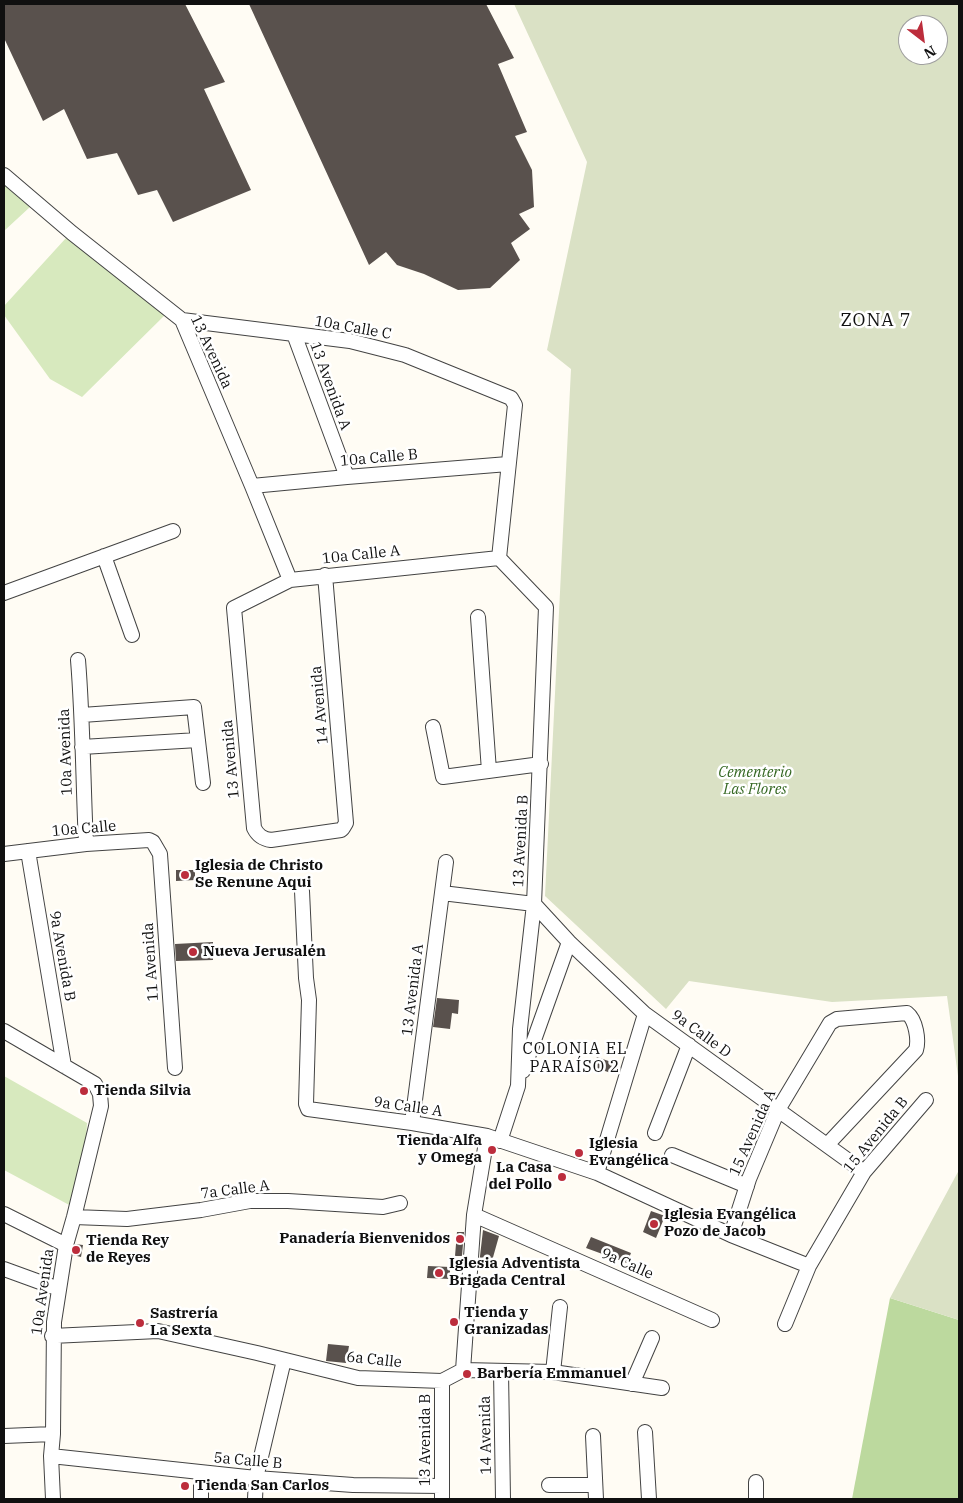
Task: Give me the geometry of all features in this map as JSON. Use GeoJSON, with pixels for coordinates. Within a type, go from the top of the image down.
{"type":"FeatureCollection","features":[{"type":"Feature","properties":{"kind":"street","name":"13 Avenida"},"geometry":{"type":"LineString","coordinates":[[4,175],[182,320],[290,580]]}},
{"type":"Feature","properties":{"kind":"street","name":"10a Calle C"},"geometry":{"type":"LineString","coordinates":[[182,320],[378,347],[405,355],[510,398],[515,405],[508,464]]}},
{"type":"Feature","properties":{"kind":"street","name":"13 Avenida A"},"geometry":{"type":"LineString","coordinates":[[294,334],[347,477]]}},
{"type":"Feature","properties":{"kind":"street","name":"10a Calle B"},"geometry":{"type":"LineString","coordinates":[[252,486],[508,464]]}},
{"type":"Feature","properties":{"kind":"street"},"geometry":{"type":"LineString","coordinates":[[499,558],[508,464]]}},
{"type":"Feature","properties":{"kind":"street"},"geometry":{"type":"LineString","coordinates":[[4,593],[173,531]]}},
{"type":"Feature","properties":{"kind":"street"},"geometry":{"type":"LineString","coordinates":[[104,556],[132,635]]}},
{"type":"Feature","properties":{"kind":"street","name":"10a Calle A"},"geometry":{"type":"LineString","coordinates":[[234,610],[236,606],[290,580],[499,558]]}},
{"type":"Feature","properties":{"kind":"street","name":"13 Avenida B"},"geometry":{"type":"LineString","coordinates":[[463,1370],[474,1214],[494,1138],[518,1086],[520,1029],[534,904],[541,764],[546,606],[499,558]]}},
{"type":"Feature","properties":{"kind":"street","name":"14 Avenida"},"geometry":{"type":"LineString","coordinates":[[266,839],[271,840],[341,830],[346,823],[325,575]]}},
{"type":"Feature","properties":{"kind":"street","name":"13 Avenida"},"geometry":{"type":"LineString","coordinates":[[234,610],[254,828],[260,837],[266,839]]}},
{"type":"Feature","properties":{"kind":"street"},"geometry":{"type":"LineString","coordinates":[[478,617],[489,771]]}},
{"type":"Feature","properties":{"kind":"street","name":"10a Avenida"},"geometry":{"type":"LineString","coordinates":[[78,660],[82,715],[86,844]]}},
{"type":"Feature","properties":{"kind":"street"},"geometry":{"type":"LineString","coordinates":[[82,715],[195,708],[203,783]]}},
{"type":"Feature","properties":{"kind":"street"},"geometry":{"type":"LineString","coordinates":[[433,727],[443,777],[541,764]]}},
{"type":"Feature","properties":{"kind":"street"},"geometry":{"type":"LineString","coordinates":[[82,747],[198,740]]}},
{"type":"Feature","properties":{"kind":"street","name":"10a Calle"},"geometry":{"type":"LineString","coordinates":[[4,854],[86,844],[149,840],[153,842],[160,854]]}},
{"type":"Feature","properties":{"kind":"street","name":"9a Avenida B"},"geometry":{"type":"LineString","coordinates":[[28,851],[64,1066]]}},
{"type":"Feature","properties":{"kind":"street","name":"11 Avenida"},"geometry":{"type":"LineString","coordinates":[[160,854],[175,1068]]}},
{"type":"Feature","properties":{"kind":"street","name":"13 Avenida A"},"geometry":{"type":"LineString","coordinates":[[412,1123],[446,862]]}},
{"type":"Feature","properties":{"kind":"street","name":"9a Calle A"},"geometry":{"type":"LineString","coordinates":[[302,891],[306,978],[309,1000],[306,1104],[310,1111],[412,1123],[494,1138],[597,1173],[730,1235],[809,1266]]}},
{"type":"Feature","properties":{"kind":"street"},"geometry":{"type":"LineString","coordinates":[[442,893],[534,904]]}},
{"type":"Feature","properties":{"kind":"street","name":"9a Calle D"},"geometry":{"type":"LineString","coordinates":[[534,904],[569,942],[645,1014],[864,1172]]}},
{"type":"Feature","properties":{"kind":"street"},"geometry":{"type":"LineString","coordinates":[[518,1086],[569,942]]}},
{"type":"Feature","properties":{"kind":"street","name":"15 Avenida A"},"geometry":{"type":"LineString","coordinates":[[730,1235],[747,1186],[778,1110],[830,1024],[837,1019],[907,1013],[912,1018],[918,1044],[916,1050],[827,1145]]}},
{"type":"Feature","properties":{"kind":"street"},"geometry":{"type":"LineString","coordinates":[[597,1173],[645,1014]]}},
{"type":"Feature","properties":{"kind":"street"},"geometry":{"type":"LineString","coordinates":[[4,1030],[64,1066]]}},
{"type":"Feature","properties":{"kind":"street"},"geometry":{"type":"LineString","coordinates":[[655,1133],[688,1045]]}},
{"type":"Feature","properties":{"kind":"street","name":"10a Avenida"},"geometry":{"type":"LineString","coordinates":[[53,1499],[52,1336],[66,1244],[101,1106],[100,1094],[95,1084],[64,1066]]}},
{"type":"Feature","properties":{"kind":"street","name":"15 Avenida B"},"geometry":{"type":"LineString","coordinates":[[785,1324],[809,1266],[864,1172],[926,1100]]}},
{"type":"Feature","properties":{"kind":"street"},"geometry":{"type":"LineString","coordinates":[[672,1155],[747,1186]]}},
{"type":"Feature","properties":{"kind":"street","name":"7a Calle A"},"geometry":{"type":"LineString","coordinates":[[74,1217],[126,1219],[201,1210],[250,1201],[288,1201],[383,1207],[400,1203]]}},
{"type":"Feature","properties":{"kind":"street"},"geometry":{"type":"LineString","coordinates":[[4,1214],[66,1244]]}},
{"type":"Feature","properties":{"kind":"street","name":"9a Calle"},"geometry":{"type":"LineString","coordinates":[[474,1214],[712,1320]]}},
{"type":"Feature","properties":{"kind":"street"},"geometry":{"type":"LineString","coordinates":[[4,1270],[59,1289]]}},
{"type":"Feature","properties":{"kind":"street"},"geometry":{"type":"LineString","coordinates":[[553,1372],[560,1307]]}},
{"type":"Feature","properties":{"kind":"street","name":"6a Calle"},"geometry":{"type":"LineString","coordinates":[[52,1336],[158,1331],[358,1378],[442,1381],[463,1370],[553,1372],[662,1388]]}},
{"type":"Feature","properties":{"kind":"street"},"geometry":{"type":"LineString","coordinates":[[632,1384],[652,1338]]}},
{"type":"Feature","properties":{"kind":"street"},"geometry":{"type":"LineString","coordinates":[[255,1499],[256,1478],[284,1360]]}},
{"type":"Feature","properties":{"kind":"street","name":"14 Avenida"},"geometry":{"type":"LineString","coordinates":[[501,1371],[503,1499]]}},
{"type":"Feature","properties":{"kind":"street","name":"13 Avenida B"},"geometry":{"type":"LineString","coordinates":[[442,1381],[442,1493]]}},
{"type":"Feature","properties":{"kind":"street"},"geometry":{"type":"LineString","coordinates":[[646,1432],[649,1499]]}},
{"type":"Feature","properties":{"kind":"street"},"geometry":{"type":"LineString","coordinates":[[4,1436],[53,1434]]}},
{"type":"Feature","properties":{"kind":"street"},"geometry":{"type":"LineString","coordinates":[[593,1436],[596,1499]]}},
{"type":"Feature","properties":{"kind":"street","name":"5a Calle B"},"geometry":{"type":"LineString","coordinates":[[52,1456],[201,1473],[442,1493]]}},
{"type":"Feature","properties":{"kind":"street"},"geometry":{"type":"LineString","coordinates":[[201,1473],[201,1499]]}},
{"type":"Feature","properties":{"kind":"street"},"geometry":{"type":"LineString","coordinates":[[756,1482],[756,1499]]}},
{"type":"Feature","properties":{"kind":"street"},"geometry":{"type":"LineString","coordinates":[[352,1499],[353,1485]]}},
{"type":"Feature","properties":{"kind":"street"},"geometry":{"type":"LineString","coordinates":[[549,1485],[595,1485]]}},
{"type":"Feature","properties":{"kind":"green space","name":"Cementerio Las Flores"},"geometry":{"type":"Polygon","coordinates":[[[514,4],[959,4],[959,1120],[958,1076],[947,996],[832,1002],[689,981],[666,1009],[545,896],[571,369],[547,350],[587,162],[514,4]]]}},
{"type":"Feature","properties":{"kind":"green space"},"geometry":{"type":"Polygon","coordinates":[[[4,185],[30,207],[4,231],[4,185]]]}},
{"type":"Feature","properties":{"kind":"green space"},"geometry":{"type":"Polygon","coordinates":[[[66,238],[166,314],[82,397],[50,379],[4,315],[4,306],[66,238]]]}},
{"type":"Feature","properties":{"kind":"green space"},"geometry":{"type":"Polygon","coordinates":[[[4,1076],[87,1123],[85,1160],[73,1207],[4,1170],[4,1076]]]}},
{"type":"Feature","properties":{"kind":"green space"},"geometry":{"type":"Polygon","coordinates":[[[959,1170],[959,1320],[890,1298],[959,1170]]]}},
{"type":"Feature","properties":{"kind":"green space"},"geometry":{"type":"Polygon","coordinates":[[[890,1298],[959,1320],[959,1499],[852,1499],[890,1298]]]}},
{"type":"Feature","properties":{"kind":"building"},"geometry":{"type":"Polygon","coordinates":[[[4,4],[185,4],[225,82],[204,89],[251,190],[173,222],[157,190],[138,195],[117,153],[87,159],[64,109],[43,121],[4,38],[4,4]]]}},
{"type":"Feature","properties":{"kind":"building"},"geometry":{"type":"Polygon","coordinates":[[[249,4],[486,4],[514,58],[498,64],[527,132],[515,136],[532,170],[534,207],[519,214],[530,229],[511,243],[520,260],[490,288],[458,290],[424,274],[397,265],[386,252],[369,265],[249,4]]]}},
{"type":"Feature","properties":{"kind":"building","name":"Iglesia de Christo Se Renune Aqui"},"geometry":{"type":"Polygon","coordinates":[[[176,870],[195,870],[195,880],[176,881],[176,870]]]}},
{"type":"Feature","properties":{"kind":"building","name":"Nueva Jerusalén"},"geometry":{"type":"Polygon","coordinates":[[[213,942],[213,960],[176,961],[175,944],[213,942]]]}},
{"type":"Feature","properties":{"kind":"building"},"geometry":{"type":"Polygon","coordinates":[[[437,998],[459,1000],[458,1014],[452,1013],[450,1029],[433,1027],[437,998]]]}},
{"type":"Feature","properties":{"kind":"building"},"geometry":{"type":"Polygon","coordinates":[[[597,1057],[617,1064],[614,1074],[593,1067],[597,1057]]]}},
{"type":"Feature","properties":{"kind":"building","name":"Iglesia Evangélica Pozo de Jacob"},"geometry":{"type":"Polygon","coordinates":[[[651,1211],[665,1216],[656,1238],[643,1232],[651,1211]]]}},
{"type":"Feature","properties":{"kind":"building"},"geometry":{"type":"Polygon","coordinates":[[[483,1230],[499,1236],[490,1268],[479,1265],[483,1230]]]}},
{"type":"Feature","properties":{"kind":"building"},"geometry":{"type":"Polygon","coordinates":[[[457,1232],[464,1232],[462,1256],[455,1256],[457,1232]]]}},
{"type":"Feature","properties":{"kind":"building"},"geometry":{"type":"Polygon","coordinates":[[[591,1237],[631,1253],[627,1263],[586,1248],[591,1237]]]}},
{"type":"Feature","properties":{"kind":"building","name":"Tienda Rey de Reyes"},"geometry":{"type":"Polygon","coordinates":[[[75,1244],[83,1245],[81,1257],[73,1255],[75,1244]]]}},
{"type":"Feature","properties":{"kind":"building","name":"Iglesia Adventista Brigada Central"},"geometry":{"type":"Polygon","coordinates":[[[428,1266],[450,1267],[450,1279],[427,1278],[428,1266]]]}},
{"type":"Feature","properties":{"kind":"building"},"geometry":{"type":"Polygon","coordinates":[[[328,1344],[349,1346],[346,1363],[326,1361],[328,1344]]]}},
{"type":"Feature","properties":{"kind":"place","name":"Iglesia de Christo Se Renune Aqui"},"geometry":{"type":"Point","coordinates":[185,875]}},
{"type":"Feature","properties":{"kind":"place","name":"Nueva Jerusalén"},"geometry":{"type":"Point","coordinates":[193,952]}},
{"type":"Feature","properties":{"kind":"place","name":"Tienda Silvia"},"geometry":{"type":"Point","coordinates":[84,1091]}},
{"type":"Feature","properties":{"kind":"place","name":"Tienda Alfa y Omega"},"geometry":{"type":"Point","coordinates":[492,1150]}},
{"type":"Feature","properties":{"kind":"place","name":"Iglesia Evangélica"},"geometry":{"type":"Point","coordinates":[579,1153]}},
{"type":"Feature","properties":{"kind":"place","name":"La Casa del Pollo"},"geometry":{"type":"Point","coordinates":[562,1177]}},
{"type":"Feature","properties":{"kind":"place","name":"Iglesia Evangélica Pozo de Jacob"},"geometry":{"type":"Point","coordinates":[654,1224]}},
{"type":"Feature","properties":{"kind":"place","name":"Panadería Bienvenidos"},"geometry":{"type":"Point","coordinates":[460,1239]}},
{"type":"Feature","properties":{"kind":"place","name":"Tienda Rey de Reyes"},"geometry":{"type":"Point","coordinates":[76,1250]}},
{"type":"Feature","properties":{"kind":"place","name":"Iglesia Adventista Brigada Central"},"geometry":{"type":"Point","coordinates":[439,1273]}},
{"type":"Feature","properties":{"kind":"place","name":"Tienda y Granizadas"},"geometry":{"type":"Point","coordinates":[454,1322]}},
{"type":"Feature","properties":{"kind":"place","name":"Sastrería La Sexta"},"geometry":{"type":"Point","coordinates":[140,1323]}},
{"type":"Feature","properties":{"kind":"place","name":"Barbería Emmanuel"},"geometry":{"type":"Point","coordinates":[467,1374]}},
{"type":"Feature","properties":{"kind":"place","name":"Tienda San Carlos"},"geometry":{"type":"Point","coordinates":[185,1486]}},
{"type":"Feature","properties":{"kind":"district","name":"ZONA 7"},"geometry":{"type":"Point","coordinates":[876,321]}},
{"type":"Feature","properties":{"kind":"district","name":"COLONIA EL PARAÍSO 2"},"geometry":{"type":"Point","coordinates":[575,1058]}}]}
